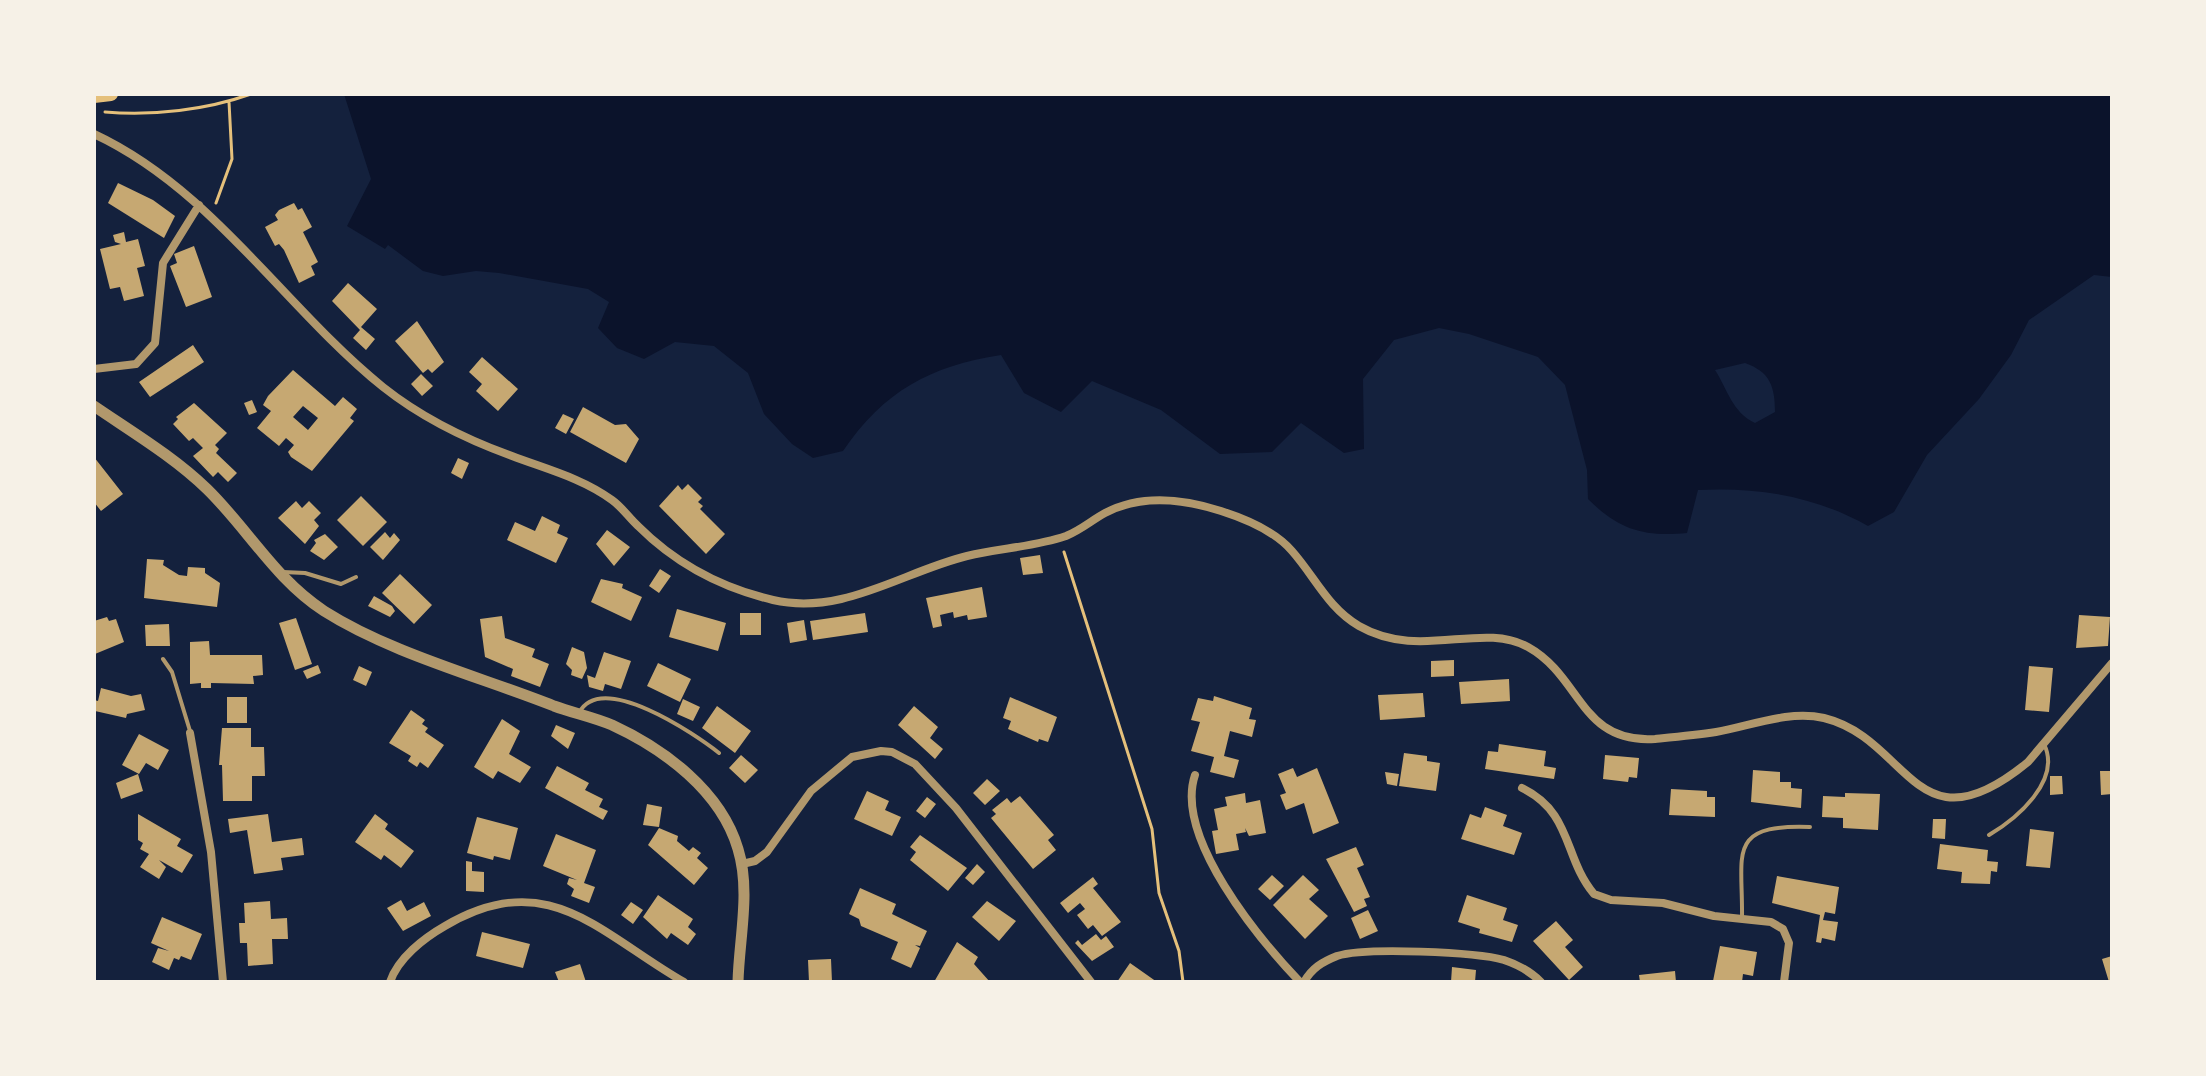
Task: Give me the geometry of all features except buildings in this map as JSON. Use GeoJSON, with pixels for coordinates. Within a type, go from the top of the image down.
{"type":"FeatureCollection","features":[{"type":"Feature","properties":{"kind":"main road"},"geometry":{"type":"LineString","coordinates":[[94,96],[111,94]]}},
{"type":"Feature","properties":{"kind":"street"},"geometry":{"type":"LineString","coordinates":[[94,134],[148,166],[199,205],[383,387],[456,434],[586,483],[614,501],[636,525],[682,562],[719,582],[789,603],[812,604],[866,593],[969,555],[1060,538],[1109,511],[1137,501],[1192,502],[1276,536],[1294,553],[1329,602],[1363,628],[1397,641],[1496,638],[1524,645],[1553,668],[1601,727],[1627,738],[1717,732],[1796,716],[1824,718],[1852,729],[1907,779],[1944,796],[1997,786],[2028,762],[2112,663]]}},
{"type":"Feature","properties":{"kind":"street"},"geometry":{"type":"LineString","coordinates":[[94,369],[136,364],[155,343],[163,263],[199,205]]}},
{"type":"Feature","properties":{"kind":"street"},"geometry":{"type":"LineString","coordinates":[[94,406],[207,489],[277,572],[302,595],[354,627],[622,730],[679,766],[700,786],[726,821],[742,864],[738,982]]}},
{"type":"Feature","properties":{"kind":"street"},"geometry":{"type":"LineString","coordinates":[[190,733],[213,867],[223,982]]}},
{"type":"Feature","properties":{"kind":"street"},"geometry":{"type":"LineString","coordinates":[[742,864],[755,861],[767,852],[811,791],[852,757],[892,752],[915,764],[938,788],[1091,982]]}},
{"type":"Feature","properties":{"kind":"street"},"geometry":{"type":"LineString","coordinates":[[1195,775],[1190,798],[1192,817],[1214,866],[1246,917],[1302,982],[1314,968],[1341,955],[1391,954],[1492,957],[1523,967],[1541,982]]}},
{"type":"Feature","properties":{"kind":"street"},"geometry":{"type":"LineString","coordinates":[[1522,788],[1543,800],[1556,815],[1594,894],[1611,900],[1663,903],[1698,913],[1771,922],[1783,929],[1789,943],[1784,982]]}},
{"type":"Feature","properties":{"kind":"street"},"geometry":{"type":"LineString","coordinates":[[390,982],[411,952],[457,919],[486,907],[533,901],[556,905],[593,924],[684,982]]}},
{"type":"Feature","properties":{"kind":"lane"},"geometry":{"type":"LineString","coordinates":[[277,572],[305,573],[341,584],[356,577]]}},
{"type":"Feature","properties":{"kind":"lane"},"geometry":{"type":"LineString","coordinates":[[163,659],[172,672],[190,733]]}},
{"type":"Feature","properties":{"kind":"lane"},"geometry":{"type":"LineString","coordinates":[[578,715],[586,702],[594,698],[635,705],[682,726],[719,753]]}},
{"type":"Feature","properties":{"kind":"lane"},"geometry":{"type":"LineString","coordinates":[[1989,835],[2014,819],[2035,794],[2047,769],[2044,744]]}},
{"type":"Feature","properties":{"kind":"lane"},"geometry":{"type":"LineString","coordinates":[[1742,918],[1741,857],[1752,838],[1774,826],[1810,827]]}},
{"type":"Feature","properties":{"kind":"path"},"geometry":{"type":"LineString","coordinates":[[99,112],[150,113],[229,102],[251,94]]}},
{"type":"Feature","properties":{"kind":"path"},"geometry":{"type":"LineString","coordinates":[[207,216],[220,195],[232,159],[229,102]]}},
{"type":"Feature","properties":{"kind":"path"},"geometry":{"type":"LineString","coordinates":[[1060,538],[1152,829],[1159,893],[1179,951],[1183,982]]}},
{"type":"Feature","properties":{"kind":"water"},"geometry":{"type":"Polygon","coordinates":[[[344,94],[2112,94],[2112,277],[2094,275],[2029,320],[2011,355],[1979,399],[1927,455],[1894,512],[1868,526],[1828,507],[1786,496],[1742,490],[1698,490],[1687,533],[1658,534],[1633,529],[1610,518],[1588,499],[1587,470],[1565,385],[1538,357],[1469,334],[1439,328],[1394,340],[1363,379],[1364,449],[1344,453],[1301,423],[1272,452],[1220,454],[1161,410],[1092,381],[1061,412],[1024,393],[1001,355],[931,374],[892,397],[875,412],[843,451],[813,458],[792,444],[764,414],[748,373],[714,346],[675,342],[644,359],[617,348],[598,328],[609,302],[588,289],[499,273],[476,271],[443,276],[423,271],[388,245],[385,249],[347,226],[371,179],[344,94]],[[1745,363],[1715,370],[1736,407],[1755,423],[1775,412],[1772,387],[1765,376],[1745,363]]]}}]}
